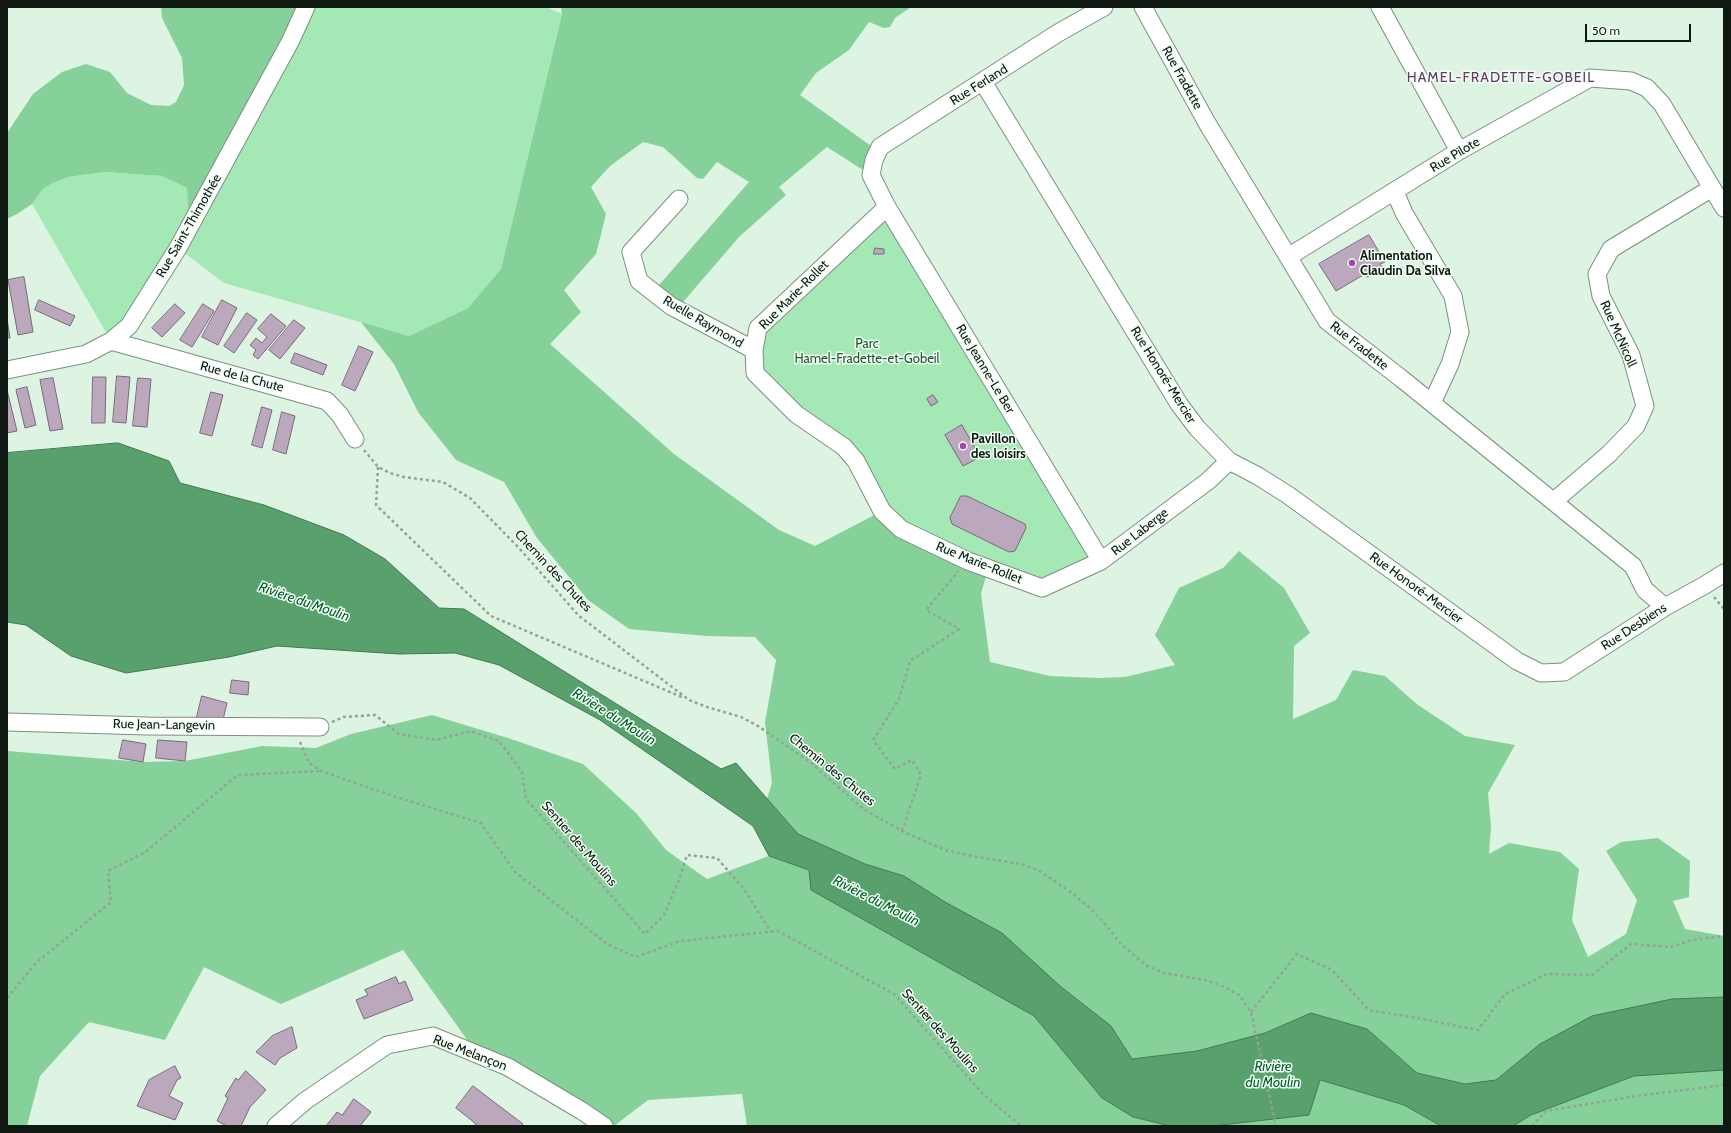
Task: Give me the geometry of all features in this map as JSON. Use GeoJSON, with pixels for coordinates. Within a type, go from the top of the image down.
{"type":"FeatureCollection","features":[{"type":"Feature","properties":{"kind":"street","name":"Rue Saint-Thimothée"},"geometry":{"type":"LineString","coordinates":[[7,370],[86,354],[111,341],[129,326],[178,248],[291,40],[306,7]]}},
{"type":"Feature","properties":{"kind":"street","name":"Rue Ferland"},"geometry":{"type":"LineString","coordinates":[[871,175],[874,160],[880,146],[1058,33],[1104,7]]}},
{"type":"Feature","properties":{"kind":"street","name":"Rue Fradette"},"geometry":{"type":"LineString","coordinates":[[1143,7],[1207,123],[1327,321],[1432,403],[1633,566],[1645,590],[1665,607]]}},
{"type":"Feature","properties":{"kind":"street"},"geometry":{"type":"LineString","coordinates":[[1380,7],[1459,151]]}},
{"type":"Feature","properties":{"kind":"street","name":"Rue Pilote"},"geometry":{"type":"LineString","coordinates":[[1288,257],[1459,151],[1590,78],[1631,81],[1647,88],[1662,104],[1712,188]]}},
{"type":"Feature","properties":{"kind":"street","name":"Rue Honoré-Mercier"},"geometry":{"type":"LineString","coordinates":[[983,82],[1179,404],[1197,428],[1229,461],[1258,476],[1288,495],[1517,661],[1542,673]]}},
{"type":"Feature","properties":{"kind":"street","name":"Rue Jeanne-Le Ber"},"geometry":{"type":"LineString","coordinates":[[871,175],[887,207],[1101,561]]}},
{"type":"Feature","properties":{"kind":"street"},"geometry":{"type":"LineString","coordinates":[[1712,188],[1724,208]]}},
{"type":"Feature","properties":{"kind":"street","name":"Rue McNicoll"},"geometry":{"type":"LineString","coordinates":[[1554,501],[1608,454],[1636,426],[1645,406],[1631,354],[1601,296],[1597,274],[1610,248],[1712,188]]}},
{"type":"Feature","properties":{"kind":"street"},"geometry":{"type":"LineString","coordinates":[[1395,192],[1404,213],[1453,296],[1460,332],[1450,364],[1432,403]]}},
{"type":"Feature","properties":{"kind":"street","name":"Ruelle Raymond"},"geometry":{"type":"LineString","coordinates":[[679,199],[631,252],[639,282],[671,306],[754,350]]}},
{"type":"Feature","properties":{"kind":"street","name":"Rue Marie-Rollet"},"geometry":{"type":"LineString","coordinates":[[887,207],[758,328],[754,350],[755,374],[796,414],[844,447],[856,461],[882,511],[901,529],[968,561],[1042,588]]}},
{"type":"Feature","properties":{"kind":"street","name":"Rue de la Chute"},"geometry":{"type":"LineString","coordinates":[[111,341],[327,401],[340,415],[355,439]]}},
{"type":"Feature","properties":{"kind":"street","name":"Rue Laberge"},"geometry":{"type":"LineString","coordinates":[[1042,588],[1101,561],[1208,481],[1229,461]]}},
{"type":"Feature","properties":{"kind":"street","name":"Rue Desbiens"},"geometry":{"type":"LineString","coordinates":[[1542,673],[1564,672],[1665,607],[1705,586],[1724,573]]}},
{"type":"Feature","properties":{"kind":"street","name":"Rue Jean-Langevin"},"geometry":{"type":"LineString","coordinates":[[7,722],[147,726],[320,727]]}},
{"type":"Feature","properties":{"kind":"street","name":"Rue Melançon"},"geometry":{"type":"LineString","coordinates":[[276,1126],[305,1101],[387,1045],[433,1036],[508,1067],[582,1111],[604,1126]]}},
{"type":"Feature","properties":{"kind":"path","name":"Chemin des Chutes"},"geometry":{"type":"LineString","coordinates":[[355,439],[378,467],[390,473],[443,482],[470,498],[519,548],[579,616],[689,700],[741,717],[758,726],[810,762],[863,809],[902,830],[945,850],[1021,864],[1038,870],[1091,908],[1120,943],[1147,966],[1164,973],[1206,980],[1225,987],[1239,995],[1251,1012],[1276,1126]]}},
{"type":"Feature","properties":{"kind":"path"},"geometry":{"type":"LineString","coordinates":[[378,467],[376,506],[491,616],[689,700]]}},
{"type":"Feature","properties":{"kind":"path"},"geometry":{"type":"LineString","coordinates":[[902,830],[921,775],[912,760],[895,769],[873,740],[899,699],[910,661],[959,629],[926,610],[968,561]]}},
{"type":"Feature","properties":{"kind":"path","name":"Sentier des Moulins"},"geometry":{"type":"LineString","coordinates":[[320,727],[343,717],[375,715],[399,734],[436,740],[471,731],[499,742],[522,772],[526,798],[645,934],[664,915],[679,880],[687,855],[717,858],[744,889],[771,932]]}},
{"type":"Feature","properties":{"kind":"path","name":"Sentier des Moulins"},"geometry":{"type":"LineString","coordinates":[[294,727],[309,764],[321,772],[480,823],[516,872],[607,944],[636,957],[680,941],[778,931],[894,994],[983,1094],[1021,1126]]}},
{"type":"Feature","properties":{"kind":"path"},"geometry":{"type":"LineString","coordinates":[[7,998],[37,962],[111,902],[108,871],[144,853],[238,775],[321,772]]}},
{"type":"Feature","properties":{"kind":"path"},"geometry":{"type":"LineString","coordinates":[[1251,1012],[1297,954],[1332,970],[1369,1010],[1478,1030],[1504,994],[1547,974],[1592,975],[1631,944],[1671,947],[1692,940],[1724,936]]}},
{"type":"Feature","properties":{"kind":"path"},"geometry":{"type":"LineString","coordinates":[[1532,1126],[1546,1111],[1637,1096],[1724,1085]]}},
{"type":"Feature","properties":{"kind":"green space"},"geometry":{"type":"Polygon","coordinates":[[[306,7],[546,7],[562,14],[501,269],[468,308],[409,336],[224,283],[178,248],[111,341],[32,204],[43,189],[68,177],[105,172],[162,176],[187,188],[188,215],[306,7]]]}},
{"type":"Feature","properties":{"kind":"green space","name":"Parc Hamel-Fradette-et-Gobeil"},"geometry":{"type":"Polygon","coordinates":[[[887,207],[1101,561],[1042,588],[901,529],[856,461],[755,373],[758,328],[887,207]]]}},
{"type":"Feature","properties":{"kind":"shaded area"},"geometry":{"type":"Polygon","coordinates":[[[161,7],[306,7],[188,215],[187,188],[162,176],[105,172],[68,177],[51,184],[43,189],[32,204],[7,219],[7,133],[33,94],[62,72],[86,64],[110,72],[127,93],[151,105],[169,106],[176,102],[184,85],[182,58],[162,18],[161,7]]]}},
{"type":"Feature","properties":{"kind":"shaded area"},"geometry":{"type":"Polygon","coordinates":[[[561,7],[911,7],[895,18],[890,27],[884,28],[869,22],[849,50],[816,73],[800,95],[878,151],[871,175],[827,147],[779,187],[786,195],[739,237],[677,309],[653,292],[749,182],[717,162],[703,179],[697,178],[663,147],[643,142],[610,166],[591,187],[606,214],[596,254],[564,290],[581,312],[550,344],[674,454],[779,530],[815,546],[882,511],[988,569],[981,594],[990,662],[1050,676],[1098,678],[1125,677],[1175,665],[1155,635],[1179,588],[1223,568],[1239,551],[1284,588],[1310,633],[1294,646],[1293,719],[1336,700],[1353,670],[1385,676],[1418,705],[1465,736],[1515,745],[1488,793],[1491,826],[1489,854],[1509,843],[1560,852],[1579,869],[1572,920],[1588,957],[1626,934],[1637,900],[1606,851],[1621,842],[1658,838],[1690,861],[1689,897],[1673,901],[1685,929],[1724,936],[1724,997],[1672,999],[1540,1044],[1496,1080],[1465,1084],[1417,1073],[1367,1029],[1312,1013],[1265,1033],[1197,1051],[1132,1059],[1111,1026],[1060,986],[945,902],[904,876],[865,864],[798,834],[767,799],[772,783],[765,722],[776,660],[755,637],[706,636],[629,629],[588,600],[537,538],[504,482],[456,460],[418,412],[394,364],[361,322],[409,336],[468,308],[501,269],[562,14],[561,7]]]}},
{"type":"Feature","properties":{"kind":"shaded area"},"geometry":{"type":"Polygon","coordinates":[[[432,715],[508,738],[583,764],[637,814],[666,850],[707,879],[769,856],[809,870],[811,890],[1034,1016],[1102,1098],[1133,1117],[1170,1126],[747,1126],[742,1094],[648,1100],[614,1126],[604,1126],[478,1055],[403,950],[281,1004],[204,967],[165,1040],[89,1022],[40,1076],[27,1126],[7,1126],[7,751],[143,762],[185,761],[262,746],[316,748],[351,734],[432,715]]]}},
{"type":"Feature","properties":{"kind":"shaded area"},"geometry":{"type":"Polygon","coordinates":[[[1724,1070],[1724,1126],[1513,1126],[1531,1115],[1634,1076],[1724,1070]]]}},
{"type":"Feature","properties":{"kind":"shaded area"},"geometry":{"type":"Polygon","coordinates":[[[1319,1080],[1404,1105],[1441,1126],[1212,1126],[1274,1118],[1319,1080]]]}},
{"type":"Feature","properties":{"kind":"water","name":"Rivière du Moulin"},"geometry":{"type":"Polygon","coordinates":[[[118,443],[169,461],[180,483],[264,505],[344,535],[385,559],[439,608],[464,609],[721,769],[736,763],[798,834],[865,864],[904,876],[945,902],[1002,933],[1060,986],[1111,1026],[1132,1059],[1197,1051],[1265,1033],[1311,1013],[1367,1029],[1417,1073],[1465,1084],[1496,1080],[1540,1044],[1592,1016],[1672,999],[1724,997],[1724,1070],[1634,1076],[1531,1115],[1513,1126],[1441,1126],[1404,1105],[1320,1080],[1309,1115],[1212,1126],[1170,1126],[1133,1117],[1102,1098],[1034,1016],[811,890],[809,870],[769,856],[753,826],[600,720],[499,665],[455,653],[399,654],[277,646],[229,657],[126,673],[71,656],[26,625],[7,622],[7,453],[118,443]]]}},
{"type":"Feature","properties":{"kind":"building","name":"Alimentation Claudin Da Silva"},"geometry":{"type":"Polygon","coordinates":[[[1369,235],[1385,262],[1380,264],[1383,268],[1367,277],[1365,274],[1336,291],[1319,264],[1369,235]]]}},
{"type":"Feature","properties":{"kind":"building"},"geometry":{"type":"Polygon","coordinates":[[[875,248],[884,249],[884,254],[874,254],[875,248]]]}},
{"type":"Feature","properties":{"kind":"building"},"geometry":{"type":"Polygon","coordinates":[[[24,277],[33,332],[18,335],[8,280],[24,277]]]}},
{"type":"Feature","properties":{"kind":"building"},"geometry":{"type":"Polygon","coordinates":[[[39,300],[75,316],[70,326],[35,310],[39,300]]]}},
{"type":"Feature","properties":{"kind":"building"},"geometry":{"type":"Polygon","coordinates":[[[222,300],[237,308],[218,345],[202,337],[222,300]]]}},
{"type":"Feature","properties":{"kind":"building"},"geometry":{"type":"Polygon","coordinates":[[[175,304],[185,313],[162,337],[152,328],[175,304]]]}},
{"type":"Feature","properties":{"kind":"building"},"geometry":{"type":"Polygon","coordinates":[[[203,304],[214,311],[192,347],[180,340],[203,304]]]}},
{"type":"Feature","properties":{"kind":"building"},"geometry":{"type":"Polygon","coordinates":[[[247,313],[257,320],[234,353],[224,346],[247,313]]]}},
{"type":"Feature","properties":{"kind":"building"},"geometry":{"type":"Polygon","coordinates":[[[271,314],[286,326],[258,359],[253,355],[256,350],[250,345],[256,338],[262,343],[267,337],[258,329],[271,314]]]}},
{"type":"Feature","properties":{"kind":"building"},"geometry":{"type":"Polygon","coordinates":[[[7,319],[10,338],[7,338],[7,319]]]}},
{"type":"Feature","properties":{"kind":"building"},"geometry":{"type":"Polygon","coordinates":[[[294,320],[305,328],[280,359],[269,350],[294,320]]]}},
{"type":"Feature","properties":{"kind":"building"},"geometry":{"type":"Polygon","coordinates":[[[359,346],[373,352],[355,391],[342,385],[359,346]]]}},
{"type":"Feature","properties":{"kind":"building"},"geometry":{"type":"Polygon","coordinates":[[[295,353],[327,365],[323,375],[291,363],[295,353]]]}},
{"type":"Feature","properties":{"kind":"building"},"geometry":{"type":"Polygon","coordinates":[[[117,376],[130,377],[126,423],[113,422],[117,376]]]}},
{"type":"Feature","properties":{"kind":"building"},"geometry":{"type":"Polygon","coordinates":[[[93,377],[106,377],[105,423],[92,423],[93,377]]]}},
{"type":"Feature","properties":{"kind":"building"},"geometry":{"type":"Polygon","coordinates":[[[53,378],[63,429],[50,431],[40,380],[53,378]]]}},
{"type":"Feature","properties":{"kind":"building"},"geometry":{"type":"Polygon","coordinates":[[[138,378],[151,379],[147,427],[133,426],[138,378]]]}},
{"type":"Feature","properties":{"kind":"building"},"geometry":{"type":"Polygon","coordinates":[[[27,387],[36,425],[25,428],[16,390],[27,387]]]}},
{"type":"Feature","properties":{"kind":"building"},"geometry":{"type":"Polygon","coordinates":[[[7,390],[17,431],[7,433],[7,390]]]}},
{"type":"Feature","properties":{"kind":"building"},"geometry":{"type":"Polygon","coordinates":[[[211,392],[223,395],[212,436],[200,433],[211,392]]]}},
{"type":"Feature","properties":{"kind":"building"},"geometry":{"type":"Polygon","coordinates":[[[933,395],[938,402],[931,406],[927,399],[933,395]]]}},
{"type":"Feature","properties":{"kind":"building"},"geometry":{"type":"Polygon","coordinates":[[[262,407],[272,410],[262,448],[252,445],[262,407]]]}},
{"type":"Feature","properties":{"kind":"building"},"geometry":{"type":"Polygon","coordinates":[[[282,412],[295,416],[286,454],[273,450],[282,412]]]}},
{"type":"Feature","properties":{"kind":"building","name":"Pavillon des loisirs"},"geometry":{"type":"Polygon","coordinates":[[[962,425],[980,457],[963,466],[945,435],[962,425]]]}},
{"type":"Feature","properties":{"kind":"building"},"geometry":{"type":"Polygon","coordinates":[[[961,496],[967,496],[1025,524],[1026,528],[1015,551],[1009,552],[952,524],[950,518],[961,496]]]}},
{"type":"Feature","properties":{"kind":"building"},"geometry":{"type":"Polygon","coordinates":[[[232,680],[249,682],[248,695],[230,693],[232,680]]]}},
{"type":"Feature","properties":{"kind":"building"},"geometry":{"type":"Polygon","coordinates":[[[202,696],[227,703],[222,724],[197,717],[202,696]]]}},
{"type":"Feature","properties":{"kind":"building"},"geometry":{"type":"Polygon","coordinates":[[[123,740],[146,744],[143,762],[119,758],[123,740]]]}},
{"type":"Feature","properties":{"kind":"building"},"geometry":{"type":"Polygon","coordinates":[[[158,740],[187,742],[185,761],[156,758],[158,740]]]}},
{"type":"Feature","properties":{"kind":"building"},"geometry":{"type":"Polygon","coordinates":[[[396,977],[399,984],[405,981],[413,1000],[364,1019],[356,1000],[368,995],[365,990],[396,977]]]}},
{"type":"Feature","properties":{"kind":"building"},"geometry":{"type":"Polygon","coordinates":[[[292,1027],[297,1048],[280,1058],[275,1065],[256,1052],[272,1036],[292,1027]]]}},
{"type":"Feature","properties":{"kind":"building"},"geometry":{"type":"Polygon","coordinates":[[[175,1066],[181,1078],[177,1080],[169,1096],[183,1103],[175,1120],[137,1106],[149,1080],[175,1066]]]}},
{"type":"Feature","properties":{"kind":"building"},"geometry":{"type":"Polygon","coordinates":[[[246,1071],[266,1090],[250,1107],[241,1126],[227,1126],[217,1121],[228,1098],[225,1096],[236,1078],[238,1080],[246,1071]]]}},
{"type":"Feature","properties":{"kind":"building"},"geometry":{"type":"Polygon","coordinates":[[[473,1086],[523,1124],[521,1126],[476,1126],[475,1123],[456,1108],[473,1086]]]}},
{"type":"Feature","properties":{"kind":"building"},"geometry":{"type":"Polygon","coordinates":[[[354,1099],[371,1112],[360,1126],[326,1126],[337,1112],[342,1115],[354,1099]]]}},
{"type":"Feature","properties":{"kind":"place","name":"Alimentation Claudin Da Silva"},"geometry":{"type":"Point","coordinates":[1352,263]}},
{"type":"Feature","properties":{"kind":"place","name":"Pavillon des loisirs"},"geometry":{"type":"Point","coordinates":[963,446]}},
{"type":"Feature","properties":{"kind":"district","name":"HAMEL-FRADETTE-GOBEIL"},"geometry":{"type":"Point","coordinates":[1501,78]}}]}
